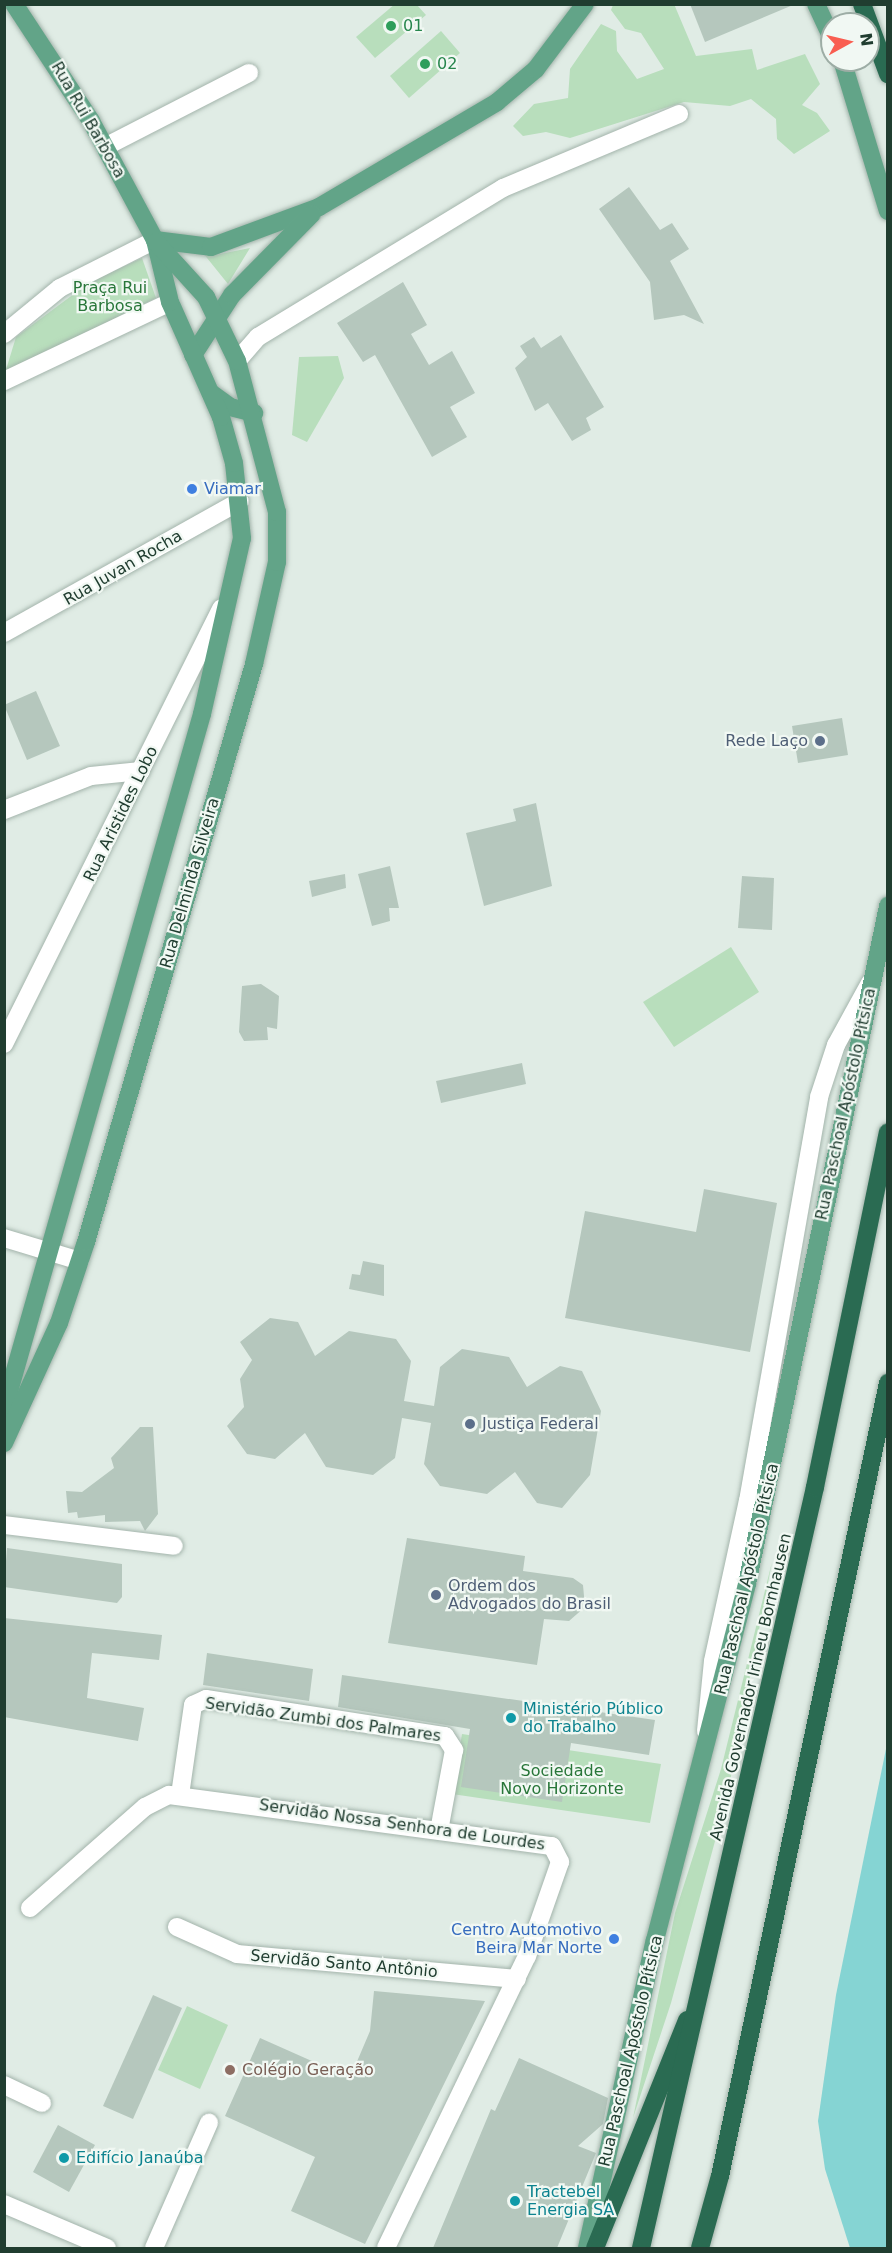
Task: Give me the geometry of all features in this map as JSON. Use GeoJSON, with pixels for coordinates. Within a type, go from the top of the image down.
{"type":"FeatureCollection","features":[{"type":"Feature","properties":{"kind":"highway"},"geometry":{"type":"LineString","coordinates":[[862,4],[888,74]]}},
{"type":"Feature","properties":{"kind":"highway","name":"Avenida Governador Irineu Bornhausen"},"geometry":{"type":"LineString","coordinates":[[641,2248],[707,1971],[815,1487],[888,1131]]}},
{"type":"Feature","properties":{"kind":"highway"},"geometry":{"type":"LineString","coordinates":[[700,2248],[723,2165],[888,1383]]}},
{"type":"Feature","properties":{"kind":"highway"},"geometry":{"type":"LineString","coordinates":[[595,2248],[707,1971]]}},
{"type":"Feature","properties":{"kind":"main road","name":"Rua Rui Barbosa"},"geometry":{"type":"LineString","coordinates":[[14,4],[105,147],[155,240],[216,313]]}},
{"type":"Feature","properties":{"kind":"main road"},"geometry":{"type":"LineString","coordinates":[[155,240],[211,247],[319,207],[497,102],[536,69],[585,4]]}},
{"type":"Feature","properties":{"kind":"main road"},"geometry":{"type":"LineString","coordinates":[[846,72],[888,211]]}},
{"type":"Feature","properties":{"kind":"main road"},"geometry":{"type":"LineString","coordinates":[[193,355],[216,313],[319,207]]}},
{"type":"Feature","properties":{"kind":"main road","name":"Rua Rui Barbosa"},"geometry":{"type":"LineString","coordinates":[[155,240],[170,303]]}},
{"type":"Feature","properties":{"kind":"main road","name":"Rua Delminda Silveira"},"geometry":{"type":"LineString","coordinates":[[4,1409],[236,584],[240,501],[234,463],[209,391],[170,303]]}},
{"type":"Feature","properties":{"kind":"main road","name":"Rua Delminda Silveira"},"geometry":{"type":"LineString","coordinates":[[4,1443],[56,1333],[80,1261],[254,664],[277,562],[277,512],[254,413],[237,361],[216,313]]}},
{"type":"Feature","properties":{"kind":"main road"},"geometry":{"type":"LineString","coordinates":[[209,391],[230,407],[254,413]]}},
{"type":"Feature","properties":{"kind":"main road","name":"Rua Paschoal Apóstolo Pítsica"},"geometry":{"type":"LineString","coordinates":[[587,2248],[655,1940],[708,1749],[782,1422],[888,906]]}},
{"type":"Feature","properties":{"kind":"street"},"geometry":{"type":"LineString","coordinates":[[105,147],[249,73]]}},
{"type":"Feature","properties":{"kind":"street"},"geometry":{"type":"LineString","coordinates":[[237,361],[258,336],[503,188],[679,114]]}},
{"type":"Feature","properties":{"kind":"street"},"geometry":{"type":"LineString","coordinates":[[4,334],[60,288],[155,240]]}},
{"type":"Feature","properties":{"kind":"street"},"geometry":{"type":"LineString","coordinates":[[4,381],[170,303]]}},
{"type":"Feature","properties":{"kind":"street","name":"Rua Juvan Rocha"},"geometry":{"type":"LineString","coordinates":[[4,633],[240,501]]}},
{"type":"Feature","properties":{"kind":"street","name":"Rua Aristides Lobo"},"geometry":{"type":"LineString","coordinates":[[4,1044],[236,584]]}},
{"type":"Feature","properties":{"kind":"street"},"geometry":{"type":"LineString","coordinates":[[4,810],[91,776],[141,771]]}},
{"type":"Feature","properties":{"kind":"street"},"geometry":{"type":"LineString","coordinates":[[708,1749],[708,1688],[748,1501],[819,1097],[836,1045],[872,979]]}},
{"type":"Feature","properties":{"kind":"street"},"geometry":{"type":"LineString","coordinates":[[4,1238],[80,1261]]}},
{"type":"Feature","properties":{"kind":"street"},"geometry":{"type":"LineString","coordinates":[[4,1525],[174,1546]]}},
{"type":"Feature","properties":{"kind":"street","name":"Servidão Zumbi dos Palmares"},"geometry":{"type":"LineString","coordinates":[[180,1795],[193,1705],[206,1700],[445,1736],[454,1750],[439,1831]]}},
{"type":"Feature","properties":{"kind":"street","name":"Servidão Nossa Senhora de Lourdes"},"geometry":{"type":"LineString","coordinates":[[30,1908],[145,1807],[180,1795],[552,1846],[558,1853],[560,1862],[517,1979],[386,2248]]}},
{"type":"Feature","properties":{"kind":"street","name":"Servidão Santo Antônio"},"geometry":{"type":"LineString","coordinates":[[177,1927],[237,1954],[517,1979]]}},
{"type":"Feature","properties":{"kind":"street"},"geometry":{"type":"LineString","coordinates":[[4,2085],[42,2103]]}},
{"type":"Feature","properties":{"kind":"street"},"geometry":{"type":"LineString","coordinates":[[154,2248],[209,2123]]}},
{"type":"Feature","properties":{"kind":"street"},"geometry":{"type":"LineString","coordinates":[[4,2204],[107,2248]]}},
{"type":"Feature","properties":{"kind":"green space","name":"01"},"geometry":{"type":"Polygon","coordinates":[[[395,4],[417,5],[426,15],[375,58],[356,37],[395,4]]]}},
{"type":"Feature","properties":{"kind":"green space"},"geometry":{"type":"Polygon","coordinates":[[[674,4],[696,56],[752,49],[757,70],[805,54],[820,84],[802,105],[817,113],[830,131],[794,154],[777,139],[776,119],[751,99],[730,106],[684,102],[570,138],[546,132],[523,136],[513,126],[534,104],[568,98],[570,69],[601,24],[616,31],[617,51],[637,79],[664,69],[641,33],[625,29],[611,10],[613,5],[674,4]]]}},
{"type":"Feature","properties":{"kind":"green space","name":"02"},"geometry":{"type":"Polygon","coordinates":[[[441,31],[460,53],[409,98],[390,76],[441,31]]]}},
{"type":"Feature","properties":{"kind":"green space"},"geometry":{"type":"Polygon","coordinates":[[[250,248],[228,284],[203,253],[215,255],[250,248]]]}},
{"type":"Feature","properties":{"kind":"green space","name":"Praça Rui Barbosa"},"geometry":{"type":"Polygon","coordinates":[[[142,258],[156,298],[5,373],[16,337],[90,282],[142,258]]]}},
{"type":"Feature","properties":{"kind":"green space"},"geometry":{"type":"Polygon","coordinates":[[[338,356],[344,378],[307,442],[292,435],[299,357],[338,356]]]}},
{"type":"Feature","properties":{"kind":"green space"},"geometry":{"type":"Polygon","coordinates":[[[731,947],[759,992],[674,1047],[643,1002],[731,947]]]}},
{"type":"Feature","properties":{"kind":"green space"},"geometry":{"type":"Polygon","coordinates":[[[772,1562],[727,1797],[671,2003],[633,2118],[675,1913],[721,1769],[772,1562]]]}},
{"type":"Feature","properties":{"kind":"green space","name":"Sociedade Novo Horizonte"},"geometry":{"type":"Polygon","coordinates":[[[462,1734],[661,1764],[650,1823],[452,1794],[462,1734]]]}},
{"type":"Feature","properties":{"kind":"green space"},"geometry":{"type":"Polygon","coordinates":[[[187,2006],[228,2025],[200,2089],[158,2070],[187,2006]]]}},
{"type":"Feature","properties":{"kind":"water"},"geometry":{"type":"Polygon","coordinates":[[[887,1744],[887,2248],[850,2248],[825,2169],[818,2121],[836,1995],[887,1744]]]}},
{"type":"Feature","properties":{"kind":"building"},"geometry":{"type":"Polygon","coordinates":[[[690,4],[793,4],[793,5],[705,42],[690,4]]]}},
{"type":"Feature","properties":{"kind":"building"},"geometry":{"type":"Polygon","coordinates":[[[629,187],[660,230],[672,223],[689,249],[670,261],[704,324],[684,315],[654,320],[650,282],[599,209],[629,187]]]}},
{"type":"Feature","properties":{"kind":"building"},"geometry":{"type":"Polygon","coordinates":[[[403,282],[427,325],[411,334],[429,365],[452,351],[475,393],[450,407],[467,437],[432,457],[375,355],[363,362],[337,323],[403,282]]]}},
{"type":"Feature","properties":{"kind":"building"},"geometry":{"type":"Polygon","coordinates":[[[561,335],[604,407],[586,418],[591,430],[572,441],[548,403],[535,411],[515,368],[527,357],[520,346],[534,337],[541,348],[561,335]]]}},
{"type":"Feature","properties":{"kind":"building"},"geometry":{"type":"Polygon","coordinates":[[[36,691],[60,746],[27,760],[4,705],[36,691]]]}},
{"type":"Feature","properties":{"kind":"building","name":"Rede Laço"},"geometry":{"type":"Polygon","coordinates":[[[842,718],[848,755],[798,763],[792,726],[842,718]]]}},
{"type":"Feature","properties":{"kind":"building"},"geometry":{"type":"Polygon","coordinates":[[[536,803],[552,886],[484,906],[466,833],[516,821],[513,809],[536,803]]]}},
{"type":"Feature","properties":{"kind":"building"},"geometry":{"type":"Polygon","coordinates":[[[390,866],[399,908],[389,908],[390,921],[372,926],[358,874],[390,866]]]}},
{"type":"Feature","properties":{"kind":"building"},"geometry":{"type":"Polygon","coordinates":[[[345,874],[346,888],[312,897],[309,881],[345,874]]]}},
{"type":"Feature","properties":{"kind":"building"},"geometry":{"type":"Polygon","coordinates":[[[742,876],[774,878],[772,930],[738,928],[742,876]]]}},
{"type":"Feature","properties":{"kind":"building"},"geometry":{"type":"Polygon","coordinates":[[[261,984],[279,996],[277,1029],[267,1027],[268,1040],[244,1041],[239,1032],[242,986],[261,984]]]}},
{"type":"Feature","properties":{"kind":"building"},"geometry":{"type":"Polygon","coordinates":[[[522,1063],[526,1084],[441,1103],[436,1081],[522,1063]]]}},
{"type":"Feature","properties":{"kind":"building"},"geometry":{"type":"Polygon","coordinates":[[[704,1189],[777,1203],[750,1352],[565,1318],[585,1211],[696,1232],[704,1189]]]}},
{"type":"Feature","properties":{"kind":"building"},"geometry":{"type":"Polygon","coordinates":[[[363,1261],[384,1265],[384,1296],[349,1289],[352,1274],[360,1275],[363,1261]]]}},
{"type":"Feature","properties":{"kind":"building"},"geometry":{"type":"Polygon","coordinates":[[[270,1318],[298,1322],[315,1356],[349,1331],[396,1339],[411,1361],[404,1401],[434,1406],[440,1367],[462,1349],[509,1357],[527,1387],[560,1366],[582,1371],[601,1411],[590,1475],[562,1508],[537,1503],[515,1472],[487,1494],[440,1486],[424,1464],[431,1423],[402,1418],[395,1458],[373,1475],[326,1467],[305,1433],[275,1459],[247,1454],[227,1426],[244,1407],[240,1379],[252,1360],[240,1342],[270,1318]]]}},
{"type":"Feature","properties":{"kind":"building"},"geometry":{"type":"Polygon","coordinates":[[[140,1427],[153,1427],[158,1514],[145,1531],[140,1521],[105,1522],[105,1515],[78,1518],[77,1512],[68,1513],[66,1491],[82,1492],[114,1468],[111,1458],[140,1427]]]}},
{"type":"Feature","properties":{"kind":"building"},"geometry":{"type":"Polygon","coordinates":[[[407,1538],[525,1556],[523,1571],[573,1578],[583,1585],[585,1607],[569,1621],[544,1619],[537,1665],[388,1643],[407,1538]]]}},
{"type":"Feature","properties":{"kind":"building"},"geometry":{"type":"Polygon","coordinates":[[[7,1548],[122,1564],[122,1597],[117,1603],[4,1587],[7,1548]]]}},
{"type":"Feature","properties":{"kind":"building"},"geometry":{"type":"Polygon","coordinates":[[[4,1618],[162,1635],[159,1660],[92,1653],[87,1698],[144,1708],[138,1741],[4,1717],[4,1618]]]}},
{"type":"Feature","properties":{"kind":"building"},"geometry":{"type":"Polygon","coordinates":[[[207,1653],[313,1669],[309,1701],[203,1685],[207,1653]]]}},
{"type":"Feature","properties":{"kind":"building"},"geometry":{"type":"Polygon","coordinates":[[[342,1675],[655,1720],[649,1755],[571,1743],[562,1802],[461,1787],[470,1729],[338,1707],[342,1675]]]}},
{"type":"Feature","properties":{"kind":"building"},"geometry":{"type":"Polygon","coordinates":[[[374,1991],[485,2001],[365,2244],[291,2211],[315,2157],[225,2116],[260,2038],[350,2078],[370,2031],[374,1991]]]}},
{"type":"Feature","properties":{"kind":"building"},"geometry":{"type":"Polygon","coordinates":[[[153,1995],[182,2008],[133,2119],[103,2106],[153,1995]]]}},
{"type":"Feature","properties":{"kind":"building","name":"Tractebel Energia SA"},"geometry":{"type":"Polygon","coordinates":[[[519,2058],[608,2098],[603,2124],[578,2146],[596,2153],[557,2248],[433,2248],[491,2109],[495,2111],[519,2058]]]}},
{"type":"Feature","properties":{"kind":"building","name":"Edifício Janaúba"},"geometry":{"type":"Polygon","coordinates":[[[58,2125],[95,2145],[69,2192],[33,2172],[58,2125]]]}},
{"type":"Feature","properties":{"kind":"place","name":"01"},"geometry":{"type":"Point","coordinates":[391,26]}},
{"type":"Feature","properties":{"kind":"place","name":"02"},"geometry":{"type":"Point","coordinates":[425,64]}},
{"type":"Feature","properties":{"kind":"place","name":"Viamar"},"geometry":{"type":"Point","coordinates":[192,489]}},
{"type":"Feature","properties":{"kind":"place","name":"Rede Laço"},"geometry":{"type":"Point","coordinates":[820,741]}},
{"type":"Feature","properties":{"kind":"place","name":"Justiça Federal"},"geometry":{"type":"Point","coordinates":[470,1424]}},
{"type":"Feature","properties":{"kind":"place","name":"Ordem dos Advogados do Brasil"},"geometry":{"type":"Point","coordinates":[436,1595]}},
{"type":"Feature","properties":{"kind":"place","name":"Ministério Público do Trabalho"},"geometry":{"type":"Point","coordinates":[511,1718]}},
{"type":"Feature","properties":{"kind":"place","name":"Centro Automotivo Beira Mar Norte"},"geometry":{"type":"Point","coordinates":[614,1939]}},
{"type":"Feature","properties":{"kind":"place","name":"Colégio Geração"},"geometry":{"type":"Point","coordinates":[230,2070]}},
{"type":"Feature","properties":{"kind":"place","name":"Edifício Janaúba"},"geometry":{"type":"Point","coordinates":[64,2158]}},
{"type":"Feature","properties":{"kind":"place","name":"Tractebel Energia SA"},"geometry":{"type":"Point","coordinates":[515,2201]}}]}
